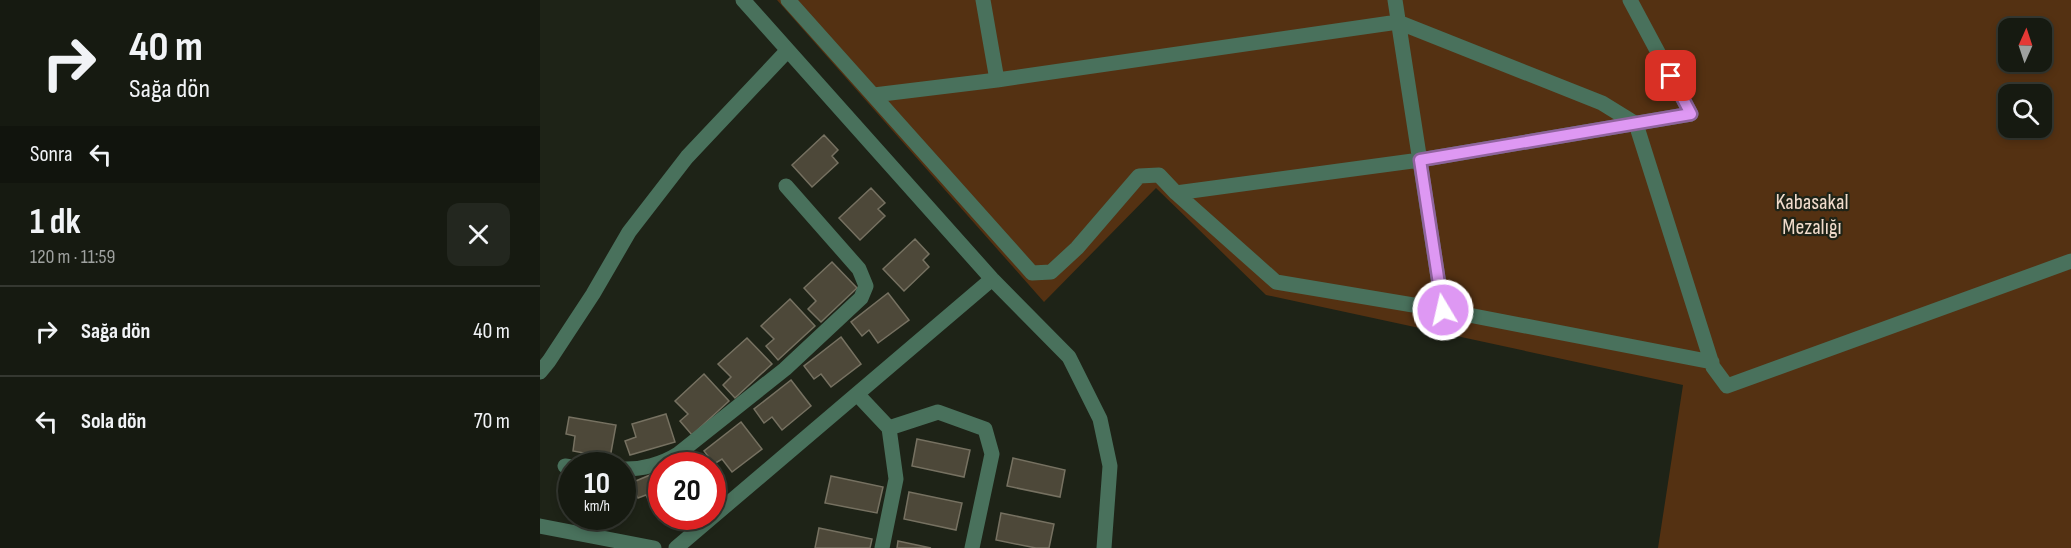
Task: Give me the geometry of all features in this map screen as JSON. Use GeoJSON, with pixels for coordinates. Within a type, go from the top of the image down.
{"type":"FeatureCollection","features":[{"type":"Feature","properties":{"kind":"street"},"geometry":{"type":"LineString","coordinates":[[743,0],[992,279],[1069,357],[1100,418],[1110,466],[1104,548]]}},
{"type":"Feature","properties":{"kind":"street"},"geometry":{"type":"LineString","coordinates":[[789,0],[1032,273],[1051,272],[1077,248],[1139,176],[1159,175],[1176,193],[1276,282],[1443,310],[1712,362]]}},
{"type":"Feature","properties":{"kind":"street"},"geometry":{"type":"LineString","coordinates":[[983,0],[997,80]]}},
{"type":"Feature","properties":{"kind":"street"},"geometry":{"type":"LineString","coordinates":[[1395,0],[1443,310]]}},
{"type":"Feature","properties":{"kind":"street"},"geometry":{"type":"LineString","coordinates":[[1176,193],[1420,160],[1691,114],[1630,0]]}},
{"type":"Feature","properties":{"kind":"street"},"geometry":{"type":"LineString","coordinates":[[874,95],[997,80],[1398,22],[1602,103],[1636,124],[1712,362],[1727,386],[2067,267]]}},
{"type":"Feature","properties":{"kind":"street"},"geometry":{"type":"LineString","coordinates":[[540,372],[587,303],[636,223],[687,157],[787,51]]}},
{"type":"Feature","properties":{"kind":"street"},"geometry":{"type":"LineString","coordinates":[[691,452],[785,369],[861,298],[864,292],[866,286],[859,269],[786,186]]}},
{"type":"Feature","properties":{"kind":"street"},"geometry":{"type":"LineString","coordinates":[[726,497],[857,394],[992,279]]}},
{"type":"Feature","properties":{"kind":"street"},"geometry":{"type":"LineString","coordinates":[[857,394],[889,428],[896,479],[882,548]]}},
{"type":"Feature","properties":{"kind":"street"},"geometry":{"type":"LineString","coordinates":[[889,428],[938,412],[985,429],[992,454],[972,548]]}},
{"type":"Feature","properties":{"kind":"street"},"geometry":{"type":"LineString","coordinates":[[540,526],[654,548]]}},
{"type":"Feature","properties":{"kind":"street"},"geometry":{"type":"LineString","coordinates":[[676,548],[693,530]]}},
{"type":"Feature","properties":{"kind":"green space","name":"Kabasakal Mezalığı"},"geometry":{"type":"Polygon","coordinates":[[[777,0],[2071,0],[2071,548],[1658,548],[1683,385],[1266,295],[1156,188],[1044,302],[777,0]]]}},
{"type":"Feature","properties":{"kind":"building"},"geometry":{"type":"Polygon","coordinates":[[[824,135],[838,150],[832,156],[838,163],[812,187],[792,165],[824,135]]]}},
{"type":"Feature","properties":{"kind":"building"},"geometry":{"type":"Polygon","coordinates":[[[871,188],[885,203],[878,209],[885,216],[860,240],[839,218],[871,188]]]}},
{"type":"Feature","properties":{"kind":"building"},"geometry":{"type":"Polygon","coordinates":[[[915,239],[929,254],[923,260],[929,267],[904,291],[883,269],[915,239]]]}},
{"type":"Feature","properties":{"kind":"building"},"geometry":{"type":"Polygon","coordinates":[[[832,262],[857,288],[821,322],[808,309],[816,301],[804,288],[832,262]]]}},
{"type":"Feature","properties":{"kind":"building"},"geometry":{"type":"Polygon","coordinates":[[[888,293],[909,320],[878,343],[869,330],[862,336],[851,322],[888,293]]]}},
{"type":"Feature","properties":{"kind":"building"},"geometry":{"type":"Polygon","coordinates":[[[790,299],[815,326],[778,360],[766,346],[774,339],[761,326],[790,299]]]}},
{"type":"Feature","properties":{"kind":"building"},"geometry":{"type":"Polygon","coordinates":[[[841,337],[861,364],[831,387],[821,374],[814,379],[804,366],[841,337]]]}},
{"type":"Feature","properties":{"kind":"building"},"geometry":{"type":"Polygon","coordinates":[[[747,338],[772,364],[735,398],[723,385],[731,377],[718,364],[747,338]]]}},
{"type":"Feature","properties":{"kind":"building"},"geometry":{"type":"Polygon","coordinates":[[[704,374],[729,401],[692,435],[680,421],[688,414],[675,401],[704,374]]]}},
{"type":"Feature","properties":{"kind":"building"},"geometry":{"type":"Polygon","coordinates":[[[791,380],[811,406],[782,430],[772,417],[764,423],[754,409],[791,380]]]}},
{"type":"Feature","properties":{"kind":"building"},"geometry":{"type":"Polygon","coordinates":[[[666,414],[675,442],[636,453],[629,452],[625,441],[636,437],[632,424],[666,414]]]}},
{"type":"Feature","properties":{"kind":"building"},"geometry":{"type":"Polygon","coordinates":[[[569,417],[616,425],[611,452],[573,451],[575,436],[566,434],[569,417]]]}},
{"type":"Feature","properties":{"kind":"building"},"geometry":{"type":"Polygon","coordinates":[[[741,422],[762,449],[732,472],[726,464],[726,452],[704,451],[741,422]]]}},
{"type":"Feature","properties":{"kind":"building"},"geometry":{"type":"Polygon","coordinates":[[[917,439],[970,450],[964,477],[912,466],[917,439]]]}},
{"type":"Feature","properties":{"kind":"building"},"geometry":{"type":"Polygon","coordinates":[[[1013,458],[1065,470],[1060,497],[1007,486],[1013,458]]]}},
{"type":"Feature","properties":{"kind":"building"},"geometry":{"type":"Polygon","coordinates":[[[648,476],[648,499],[646,495],[638,498],[636,481],[648,476]]]}},
{"type":"Feature","properties":{"kind":"building"},"geometry":{"type":"Polygon","coordinates":[[[831,476],[883,487],[877,513],[825,503],[831,476]]]}},
{"type":"Feature","properties":{"kind":"building"},"geometry":{"type":"Polygon","coordinates":[[[909,492],[962,503],[956,530],[904,519],[909,492]]]}},
{"type":"Feature","properties":{"kind":"building"},"geometry":{"type":"Polygon","coordinates":[[[1001,513],[1054,524],[1049,548],[1036,548],[996,540],[1001,513]]]}},
{"type":"Feature","properties":{"kind":"building"},"geometry":{"type":"Polygon","coordinates":[[[819,528],[872,539],[870,548],[815,548],[819,528]]]}},
{"type":"Feature","properties":{"kind":"building"},"geometry":{"type":"Polygon","coordinates":[[[898,541],[931,548],[897,548],[898,541]]]}},
{"type":"Feature","properties":{"kind":"route"},"geometry":{"type":"LineString","coordinates":[[1443,310],[1420,160],[1691,114],[1671,76]]}}]}
